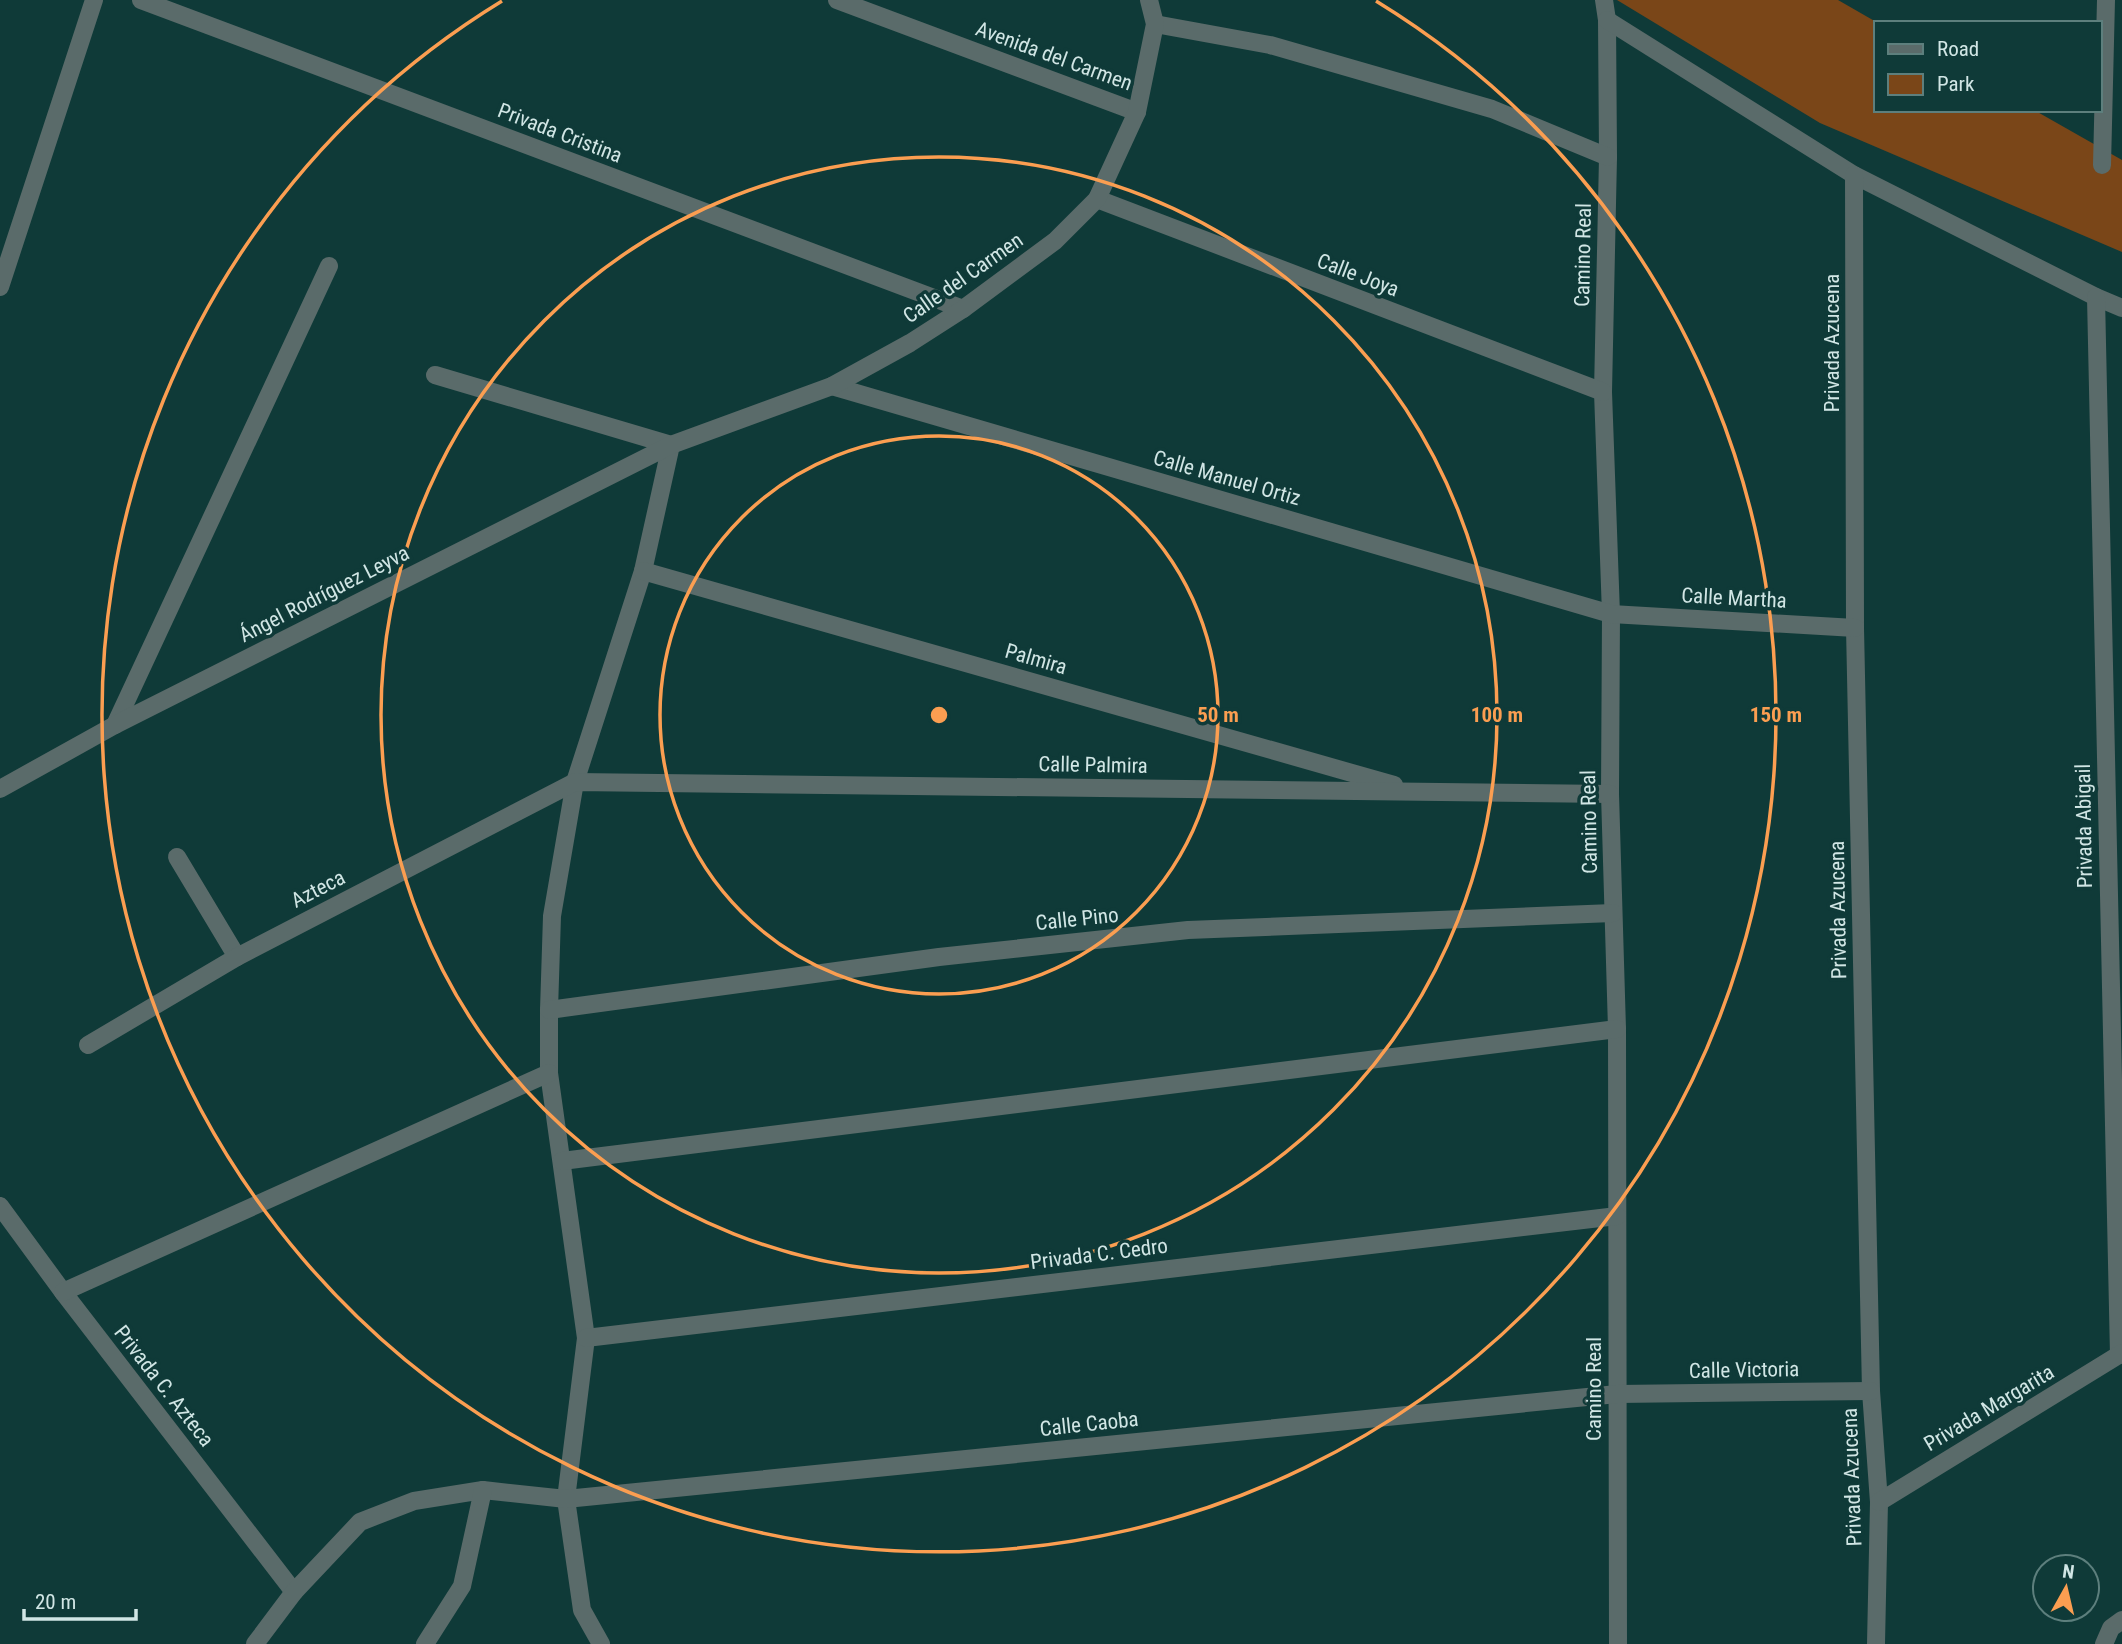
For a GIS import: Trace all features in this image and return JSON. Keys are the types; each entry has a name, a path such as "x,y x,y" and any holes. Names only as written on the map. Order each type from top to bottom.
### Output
{"street":[{"path":"0,286 94,0"},
{"name":"Privada Cristina","path":"141,0 963,309"},
{"name":"Avenida del Carmen","path":"837,0 1137,111"},
{"path":"1149,0 1155,24 1270,45 1493,109 1608,157"},
{"name":"Camino Real","path":"1604,0 1607,20 1608,157 1603,392 1611,614 1610,794 1617,1029 1618,1644"},
{"path":"2102,165 2106,0"},
{"path":"1607,20 1854,175 2122,308"},
{"name":"Calle del Carmen","path":"671,445 832,386 910,344 963,309 1055,241 1097,199 1137,111 1155,24"},
{"name":"Privada Azucena","path":"1854,175 1855,628 1871,1391 1879,1502 1876,1644"},
{"name":"Calle Joya","path":"1097,199 1603,392"},
{"path":"115,725 329,266"},
{"name":"Privada Abigail","path":"2096,297 2120,1354"},
{"path":"435,375 671,445 643,571 575,782 552,916 548,1010 549,1073 586,1338 566,1499 582,1610 601,1644"},
{"name":"Calle Manuel Ortiz","path":"832,386 1611,614"},
{"name":"Ángel Rodríguez Leyva","path":"0,789 115,725 671,445"},
{"name":"Palmira","path":"643,571 1416,792"},
{"name":"Calle Martha","path":"1611,614 1855,628"},
{"name":"Calle Palmira","path":"575,782 1610,794"},
{"name":"Azteca","path":"88,1045 237,957 575,782"},
{"path":"177,857 237,957"},
{"name":"Calle Pino","path":"548,1010 939,957 1188,930 1614,913"},
{"path":"562,1161 1617,1029"},
{"path":"63,1292 549,1073"},
{"name":"Privada C. Azteca","path":"0,1206 294,1592"},
{"name":"Privada C. Cedro","path":"586,1338 1617,1216"},
{"name":"Privada Margarita","path":"1879,1502 2120,1354"},
{"name":"Calle Victoria","path":"1617,1394 1871,1391"},
{"name":"Calle Caoba","path":"255,1644 294,1592 360,1522 414,1500 483,1490 566,1499 1617,1394"},
{"path":"425,1644 462,1586 483,1490"},
{"path":"2104,1644 2111,1628 2122,1620"}],"green space":[{"path":"1617,0 1838,0 1875,21 1874,112 2038,112 2122,160 2122,252 1820,123"}]}
